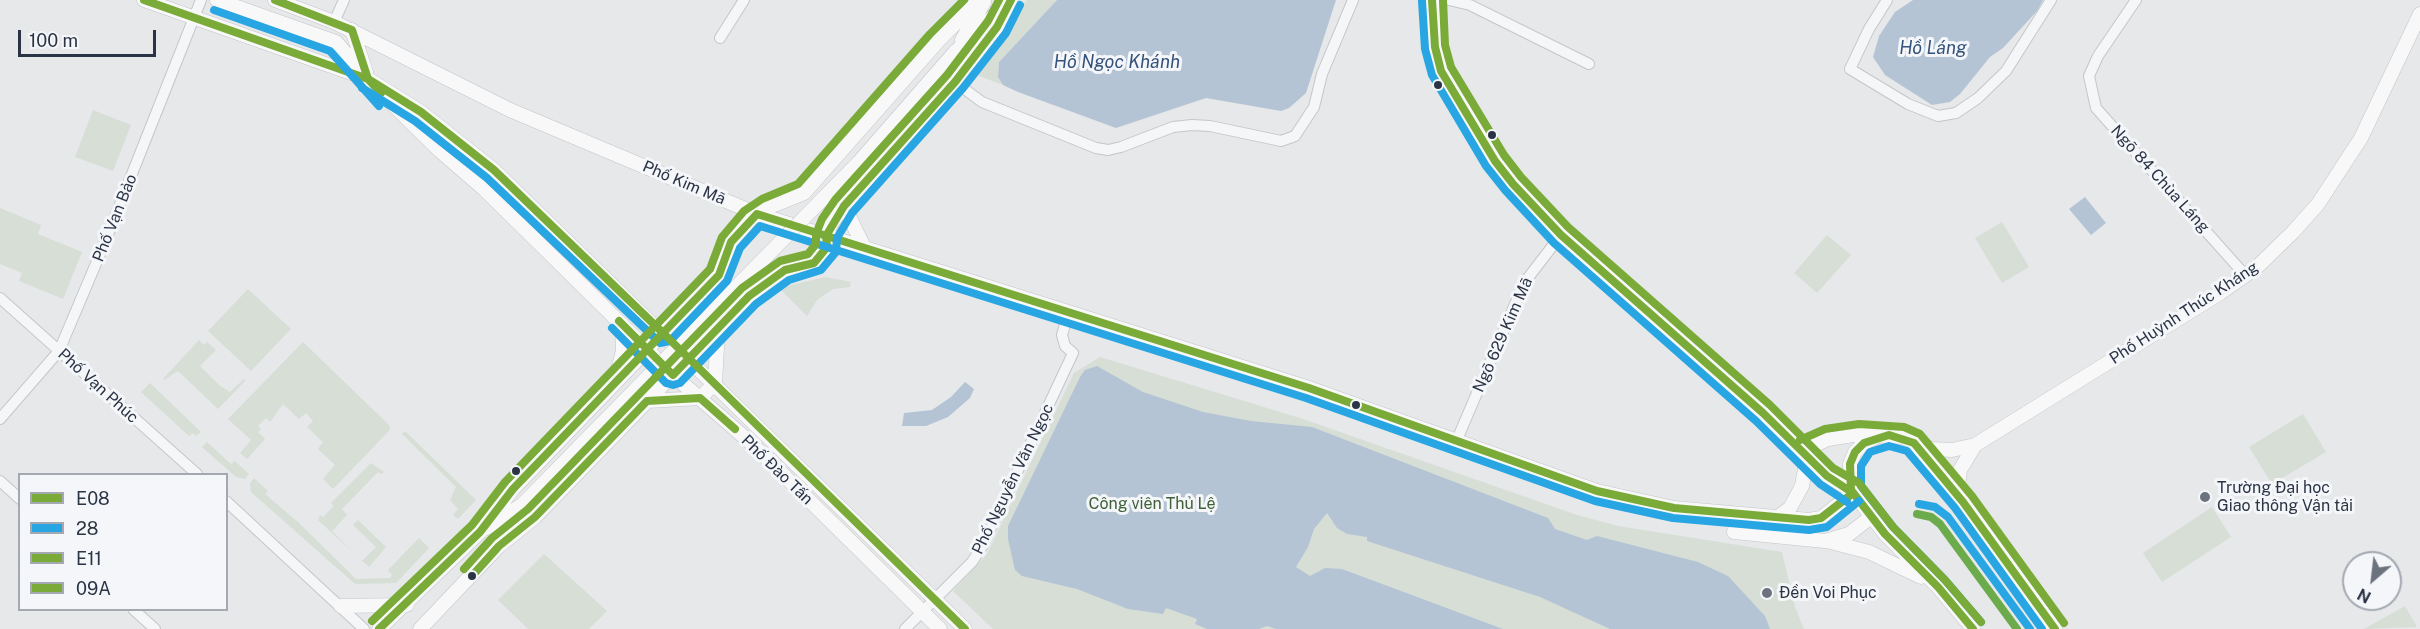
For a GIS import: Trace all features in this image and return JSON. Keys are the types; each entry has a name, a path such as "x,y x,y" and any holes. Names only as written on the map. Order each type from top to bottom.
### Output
{"main road":[{"path":"144,0 368,79"},
{"path":"217,0 336,42 368,79"},
{"name":"Phố Kim Mã","path":"275,0 352,30 510,110 757,214 1309,387 1576,484 1634,501 1674,508 1802,520 1821,518 1852,492"},
{"path":"379,629 480,532 498,505 719,275 731,242 757,214 804,193 938,41 979,0"},
{"path":"955,52 985,0"},
{"path":"480,532 522,505 859,162 955,52 1011,0"},
{"path":"420,629 499,546 535,517 749,296 785,270 814,263 827,247 826,236 844,206 955,82 997,27 1011,0"},
{"path":"1432,0 1435,47 1442,71 1495,161 1531,205 1561,235 1624,287 1804,450 1827,476 1852,492"},
{"name":"Phố Huỳnh Thúc Kháng","path":"1804,450 1844,435 1902,437 1914,443 1943,450 1975,445 2169,327 2245,275 2293,232 2330,188 2361,138 2420,14"},
{"path":"352,30 368,79"},
{"name":"Phố Đào Tấn","path":"368,79 421,112 494,170 965,629"},
{"name":"Phố Đào Tấn","path":"368,79 415,127 484,189 673,375 751,443 940,629"},
{"path":"825,171 828,188 844,194 856,192"},
{"path":"844,206 864,247"},
{"path":"719,275 738,278 746,284 749,296"},
{"path":"636,339 652,322"},
{"path":"614,382 623,351 622,324"},
{"path":"647,401 700,398 715,383 718,329"},
{"path":"598,400 617,406 623,416 624,424"},
{"path":"1876,437 1860,447 1850,464 1848,477 1852,492 1861,506 1938,587 1973,629"},
{"path":"1914,443 1957,494 2055,629"},
{"name":"Phố Huỳnh Thúc Kháng","path":"1957,494 1960,470 1975,445"},
{"path":"1767,535 1773,517 1790,508 1802,486 1805,469 1804,450"},
{"path":"499,546 522,505"},
{"path":"1825,541 1849,534 1871,517"},
{"path":"1734,532 1825,541 1886,559 1938,587"},
{"path":"864,555 878,542"},
{"path":"341,606 407,604"}],"street":[{"name":"Phố Vạn Bảo","path":"0,419 59,351 201,0"},
{"path":"334,22 344,0"},
{"path":"720,38 744,0"},
{"path":"955,82 982,102 1096,148 1108,150 1121,147 1173,127 1192,125 1210,126 1281,141 1295,136 1314,107 1322,74 1353,0"},
{"path":"1449,0 1470,5 1589,64"},
{"path":"1887,0 1869,29 1850,69 1908,104 1938,116 1956,113 1978,99 2006,71 2051,0"},
{"name":"Ngõ 84 Chùa Láng","path":"2136,0 2098,56 2089,76 2096,108 2245,275"},
{"name":"Ngõ 629 Kim Mã","path":"1456,442 1524,283 1561,235"},
{"name":"Phố Vạn Phúc","path":"0,298 196,473"},
{"name":"Phố Nguyễn Văn Ngọc","path":"905,629 972,562 983,545 1073,353 1065,346 1062,335 1069,311"},
{"path":"0,481 18,497"},
{"path":"228,503 364,629"},
{"path":"136,611 155,629"}],"green space":[{"path":"1027,0 1057,0 999,62 998,77 1003,85 979,76 979,63"},
{"path":"93,110 131,125 113,171 75,157"},
{"path":"0,208 41,225 38,234 82,252 63,299 19,281 22,273 0,264"},
{"path":"2002,222 2029,267 2002,283 1975,238"},
{"path":"1827,235 1851,255 1817,293 1794,273"},
{"path":"825,277 851,282 850,287 833,289 817,300 807,316 779,288"},
{"path":"248,289 291,329 251,371 208,331"},
{"path":"199,340 204,345 207,342 216,350 200,366 219,385 230,392 244,379 246,380 218,409 178,371 163,379"},
{"path":"303,342 390,426 389,431 333,489 323,479 335,465 318,449 323,442 307,427 313,421 306,413 299,419 283,404 270,422 266,418 258,426 261,429 258,432 265,439 247,459 240,453 251,440 228,419"},
{"name":"Công viên Thủ Lệ","path":"1100,357 1303,419 1577,515 1618,526 1782,552 1795,607 1804,629 993,629 953,591 987,554 1074,373"},
{"path":"150,383 201,432 196,436 193,433 189,436 141,392"},
{"path":"2303,414 2326,452 2272,484 2249,447"},
{"path":"405,431 476,500 458,519 453,515 458,509 450,500 456,487 402,434"},
{"path":"207,442 231,464 235,461 249,474 245,479 236,477 202,447"},
{"path":"371,463 384,472 381,474 378,472 342,509 347,515 332,531 356,555 318,520 320,515 323,517 334,506 331,503"},
{"path":"254,478 268,491 265,494 299,523 356,579 390,578 392,575 388,570 419,538 429,548 396,583 355,584 251,492 250,483"},
{"path":"2212,507 2231,537 2162,582 2143,553"},
{"path":"358,520 386,547 369,567 362,561 376,547 353,525"},
{"path":"544,554 607,611 589,629 528,629 498,600"},
{"path":"2405,606 2417,627 2364,629 2396,611 2402,611"}],"water":[{"name":"Hồ Ngọc Khánh","path":"1057,0 1336,0 1306,93 1289,108 1281,111 1206,98 1116,128 1018,92 1003,85 998,77 999,62"},
{"name":"Hồ Láng","path":"1913,0 2043,0 2037,11 2003,48 1990,57 1960,94 1950,102 1932,105 1885,75 1873,57 1879,36 1895,12"},
{"path":"2085,197 2106,223 2091,235 2069,209"},
{"name":"Công viên Thủ Lệ","path":"1097,366 1143,392 1203,412 1251,421 1312,427 1548,518 1555,529 1587,540 1597,536 1698,562 1728,576 1765,616 1770,629 1610,629 1540,597 1367,541 1367,537 1347,534 1337,528 1327,513 1314,529 1308,547 1296,567 1310,576 1325,568 1342,569 1503,629 1276,629 1267,626 1259,629 1207,629 1195,624 1197,619 1166,608 1163,614 1128,609 1077,589 1022,576 1015,570 1008,539 1008,526 1080,377 1085,370"},
{"path":"965,382 974,389 970,398 948,417 926,426 902,426 904,413 932,410 951,397"}],"transit line":[{"name":"E08","path":"144,0 368,79 421,112 494,170 663,333 719,275 731,242 757,214 1309,388 1597,491 1674,508 1809,520 1821,518 1853,493"},
{"name":"E08","path":"275,0 352,30 368,79 381,93"},
{"name":"E11","path":"372,621 472,525 505,482 710,269 722,237 744,211 762,199 798,184 930,34 964,0"},
{"name":"E11","path":"464,569 492,538 528,509 742,288 780,261 808,254 816,244 816,234 822,219 835,200 947,75 988,21 999,0"},
{"name":"E08","path":"619,321 673,375 749,296 785,270 814,263 827,247 826,236 844,206 955,82 997,27 1011,0"},
{"name":"E08","path":"1432,0 1435,47 1441,71 1495,161 1513,184 1561,235 1763,413 1827,476 1853,493"},
{"name":"E11","path":"1443,0 1445,45 1451,67 1504,155 1521,177 1568,227 1770,405 1833,468 1859,483 1893,527 1945,580 1981,622"},
{"name":"28","path":"1422,1 1425,49 1432,75 1486,166 1505,190 1554,243 1756,421 1820,484 1847,502"},
{"name":"28","path":"612,328 666,383 673,385 680,383 756,304 789,280 821,270 836,252 837,238 852,213 963,88 1006,33 1020,5"},
{"name":"28","path":"214,10 330,51 379,106"},
{"name":"28","path":"362,88 415,121 487,178 660,343 670,341 727,281 740,248 760,226 1306,398 1595,501 1673,518 1809,530 1827,527 1859,501"},
{"name":"09A","path":"379,629 480,532 513,489 663,333 965,629"},
{"name":"09A","path":"472,576 499,546 535,517 647,401 700,398 735,429"},
{"name":"E11","path":"1800,440 1825,429 1859,424 1904,427 1920,434 1972,496 2064,623"},
{"name":"E08","path":"1973,629 1938,587 1885,534 1851,490 1850,464 1855,452 1864,443 1889,435 1914,443 1963,502 2055,629"},
{"name":"28","path":"1981,622 1945,580 1893,527 1861,486 1861,466 1870,452 1889,446 1907,451 1955,508 2042,629"},
{"path":"1919,504 1935,507 1948,517 2030,629"},
{"path":"1917,514 1931,517 1940,524 2017,629"}],"place":[{"name":"Trường Đại học Giao thông Vận tải","path":"2205,497"},
{"name":"Đền Voi Phục","path":"1767,593"}]}
